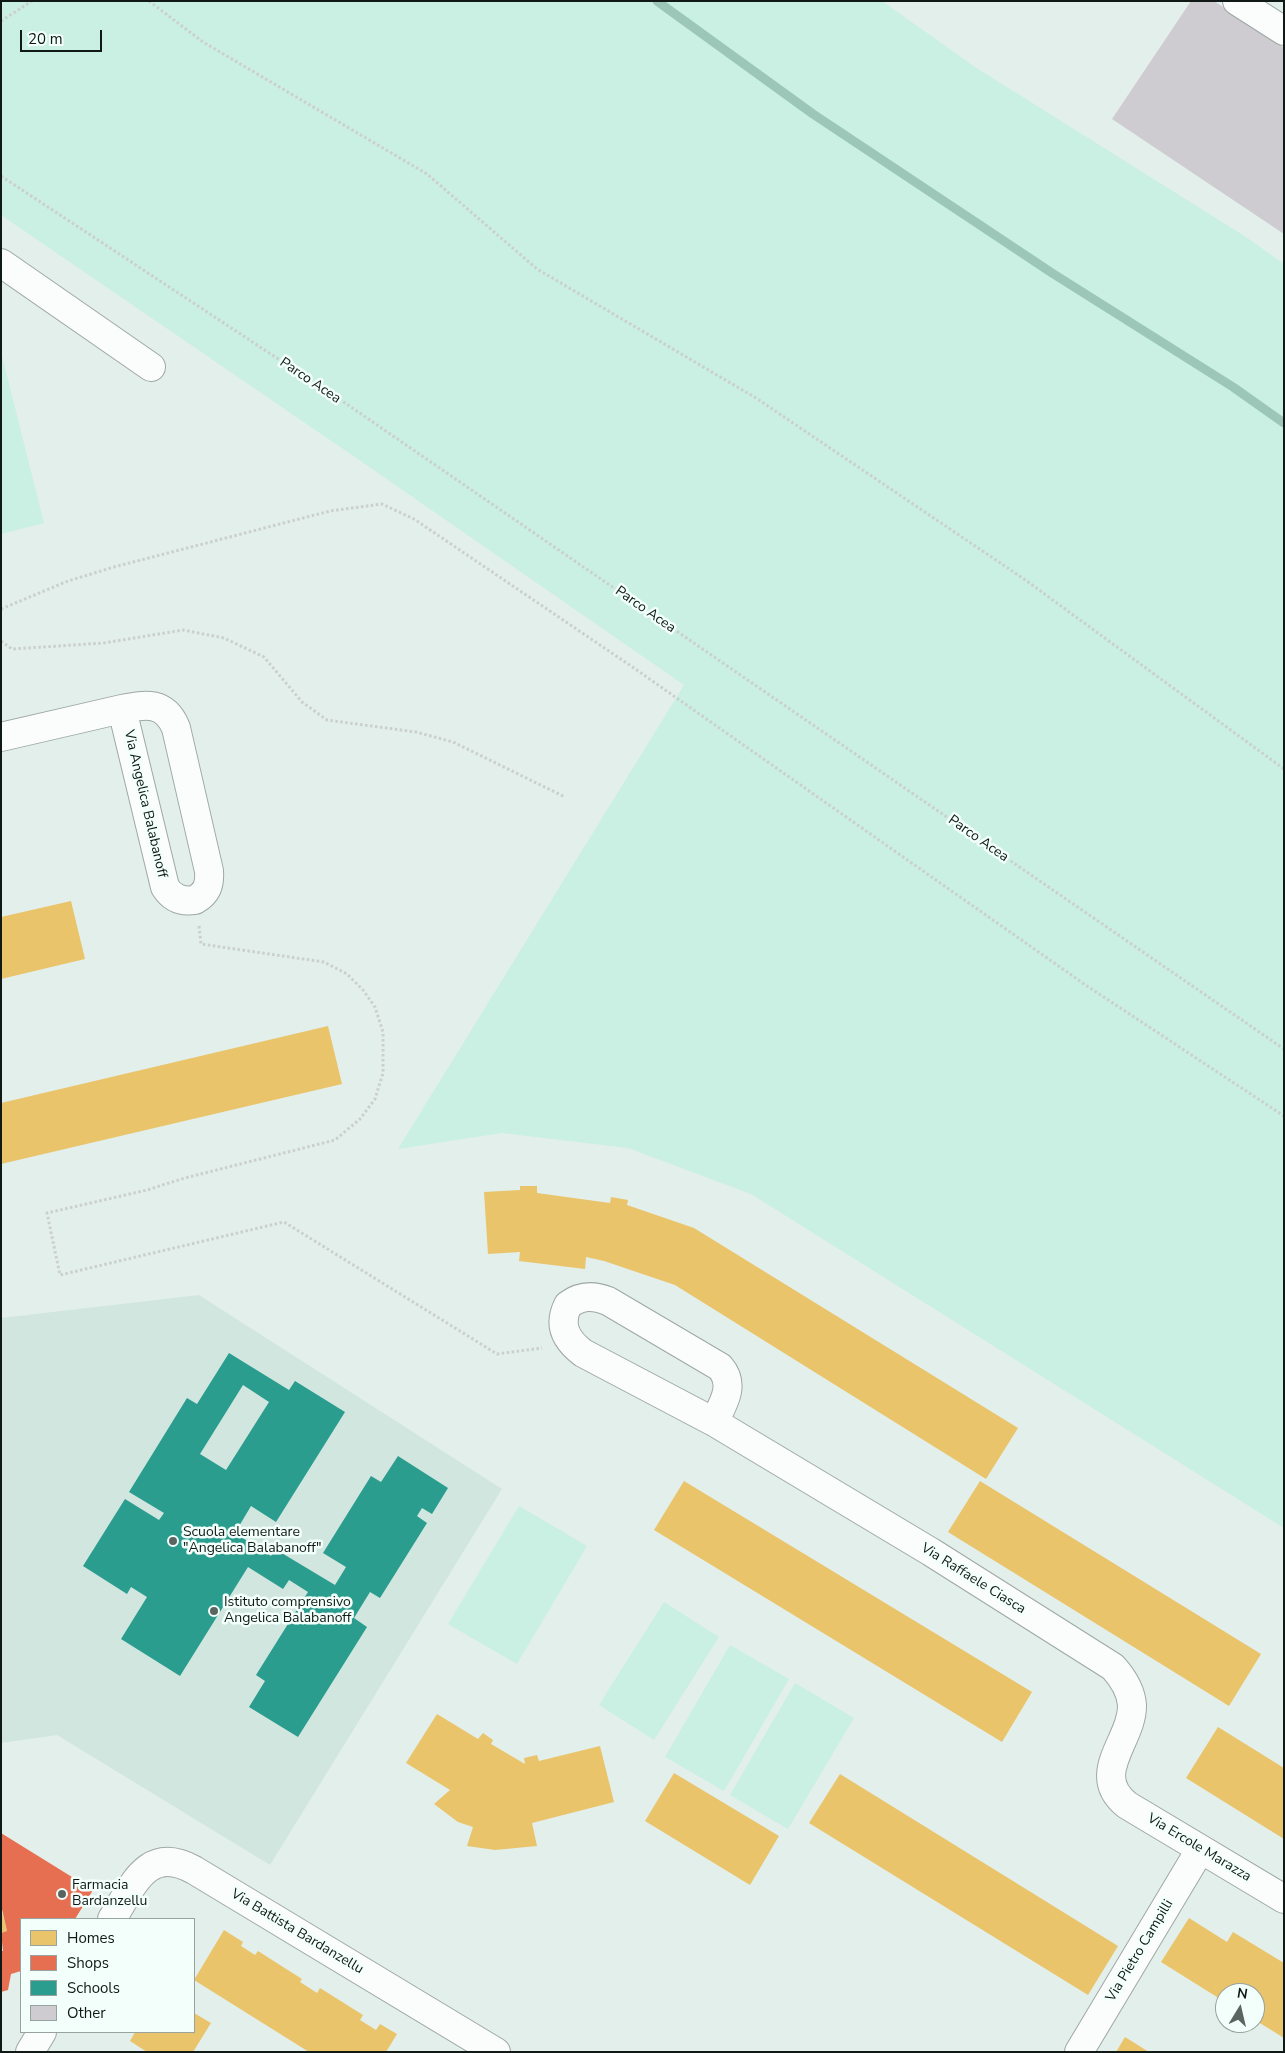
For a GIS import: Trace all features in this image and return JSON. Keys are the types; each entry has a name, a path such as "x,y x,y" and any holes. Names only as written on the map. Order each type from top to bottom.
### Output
{"street":[{"path":"1237,1 1284,31"},
{"path":"1,263 151,367"},
{"path":"1,737 146,704 164,710 176,728 209,871 210,881 207,891 195,900"},
{"name":"Via Angelica Balabanoff","path":"122,709 165,887 169,894 177,899 195,900"},
{"path":"571,1344 564,1328 564,1313 568,1304 582,1297 591,1296 608,1301 720,1367 724,1372 728,1386 724,1402 714,1422"},
{"name":"Via Raffaele Ciasca","path":"571,1344 583,1353 714,1422 931,1552 1113,1667 1122,1678 1132,1705 1113,1766 1111,1781 1116,1795"},
{"name":"Via Ercole Marazza","path":"1116,1795 1127,1805 1284,1899"},
{"name":"Via Pietro Campilli","path":"1079,2052 1200,1850"},
{"name":"Via Battista Bardanzellu","path":"113,1918 146,1868 162,1863 181,1864 194,1870 496,2052"},
{"path":"30,2052 41,2033"}],"path":[{"path":"1,21 32,1"},
{"path":"149,1 203,42 427,174 536,269 764,403 1024,579 1284,768"},
{"name":"Parco Acea","path":"1,176 348,405 1284,1049"},
{"path":"1,609 68,582 114,567 330,511 382,504 414,519 688,706 1087,986 1284,1116"},
{"path":"1,641 12,649 104,643 183,630 224,638 264,657 302,702 327,720 416,732 453,742 565,797"},
{"path":"195,900 201,944 324,962 347,974 363,990 375,1007 383,1032 383,1073 375,1099 360,1119 335,1140 185,1178 147,1190 47,1213 60,1275 284,1222 497,1354 571,1344"}],"shaded area":[{"name":"Istituto comprensivo Angelica Balabanoff","path":"199,1295 502,1489 270,1865 57,1735 1,1743 1,1318"}],"green space":[{"path":"1,1 882,1 975,67 1246,237 1284,264 1284,1528 751,1194 628,1148 502,1133 398,1149 684,685 1,215"},
{"path":"1,352 44,523 1,534"},
{"path":"519,1506 587,1546 517,1664 448,1624"},
{"path":"664,1602 719,1637 654,1740 599,1705"},
{"path":"730,1645 789,1679 724,1791 665,1757"},
{"path":"795,1683 854,1718 788,1829 730,1795"}],"building: Homes":[{"path":"71,901 85,959 1,979 1,917"},
{"path":"328,1026 342,1084 1,1164 1,1103"},
{"path":"520,1186 537,1186 537,1193 610,1203 611,1197 628,1200 627,1205 694,1228 1018,1428 986,1479 675,1285 604,1261 586,1257 585,1269 519,1261 520,1252 488,1254 484,1192 520,1190"},
{"path":"684,1481 1032,1692 1002,1742 654,1530"},
{"path":"980,1481 1261,1654 1229,1706 948,1532"},
{"path":"437,1714 478,1739 483,1733 493,1740 491,1744 525,1764 524,1758 537,1755 539,1761 600,1746 614,1802 532,1823 537,1846 495,1850 467,1846 473,1827 458,1822 434,1804 450,1790 406,1763"},
{"path":"1218,1727 1284,1768 1284,1839 1186,1778"},
{"path":"674,1773 779,1836 750,1885 645,1821"},
{"path":"840,1774 1118,1946 1088,1995 809,1823"},
{"path":"1,1908 7,1931 1,1933"},
{"path":"1189,1918 1227,1942 1233,1932 1284,1963 1284,2038 1265,2026 1265,1983 1215,1983 1215,1996 1161,1962"},
{"path":"224,1930 243,1942 241,1946 255,1955 258,1951 302,1979 300,1982 317,1993 320,1988 363,2015 360,2020 376,2030 380,2024 397,2034 386,2052 309,2052 195,1981"},
{"path":"195,2014 211,2023 193,2052 147,2052 130,2041 134,2033 195,2033"},
{"path":"1125,2037 1149,2052 1116,2052"}],"building: Shops":[{"path":"1,1833 93,1890 76,1918 20,1918 20,1971 11,1974 8,1990 1,1992 1,1951 3,1951 1,1933 7,1931 1,1905"}],"building: Schools":[{"name":"Scuola elementare \"Angelica Balabanoff\"","path":"229,1353 289,1390 295,1381 345,1412 276,1522 251,1506 235,1533 271,1556 275,1549 335,1585 346,1567 323,1553 371,1476 381,1482 398,1456 448,1488 432,1514 422,1508 417,1516 427,1523 380,1598 370,1592 354,1618 367,1627 298,1737 249,1707 265,1681 256,1675 308,1592 289,1580 283,1589 248,1567 180,1676 121,1639 147,1597 131,1587 127,1594 83,1566 125,1499 159,1520 164,1513 129,1492 187,1398 197,1404","holes":["243,1385 269,1402 226,1470 200,1454"]}],"building: Other":[{"path":"1191,1 1214,1 1284,48 1284,234 1112,119"}],"waterway":[{"path":"657,1 813,114 1052,273 1233,387 1284,423"}],"place":[{"name":"Scuola elementare \"Angelica Balabanoff\"","path":"173,1541"},
{"name":"Istituto comprensivo Angelica Balabanoff","path":"214,1611"},
{"name":"Farmacia Bardanzellu","path":"62,1894"}]}
